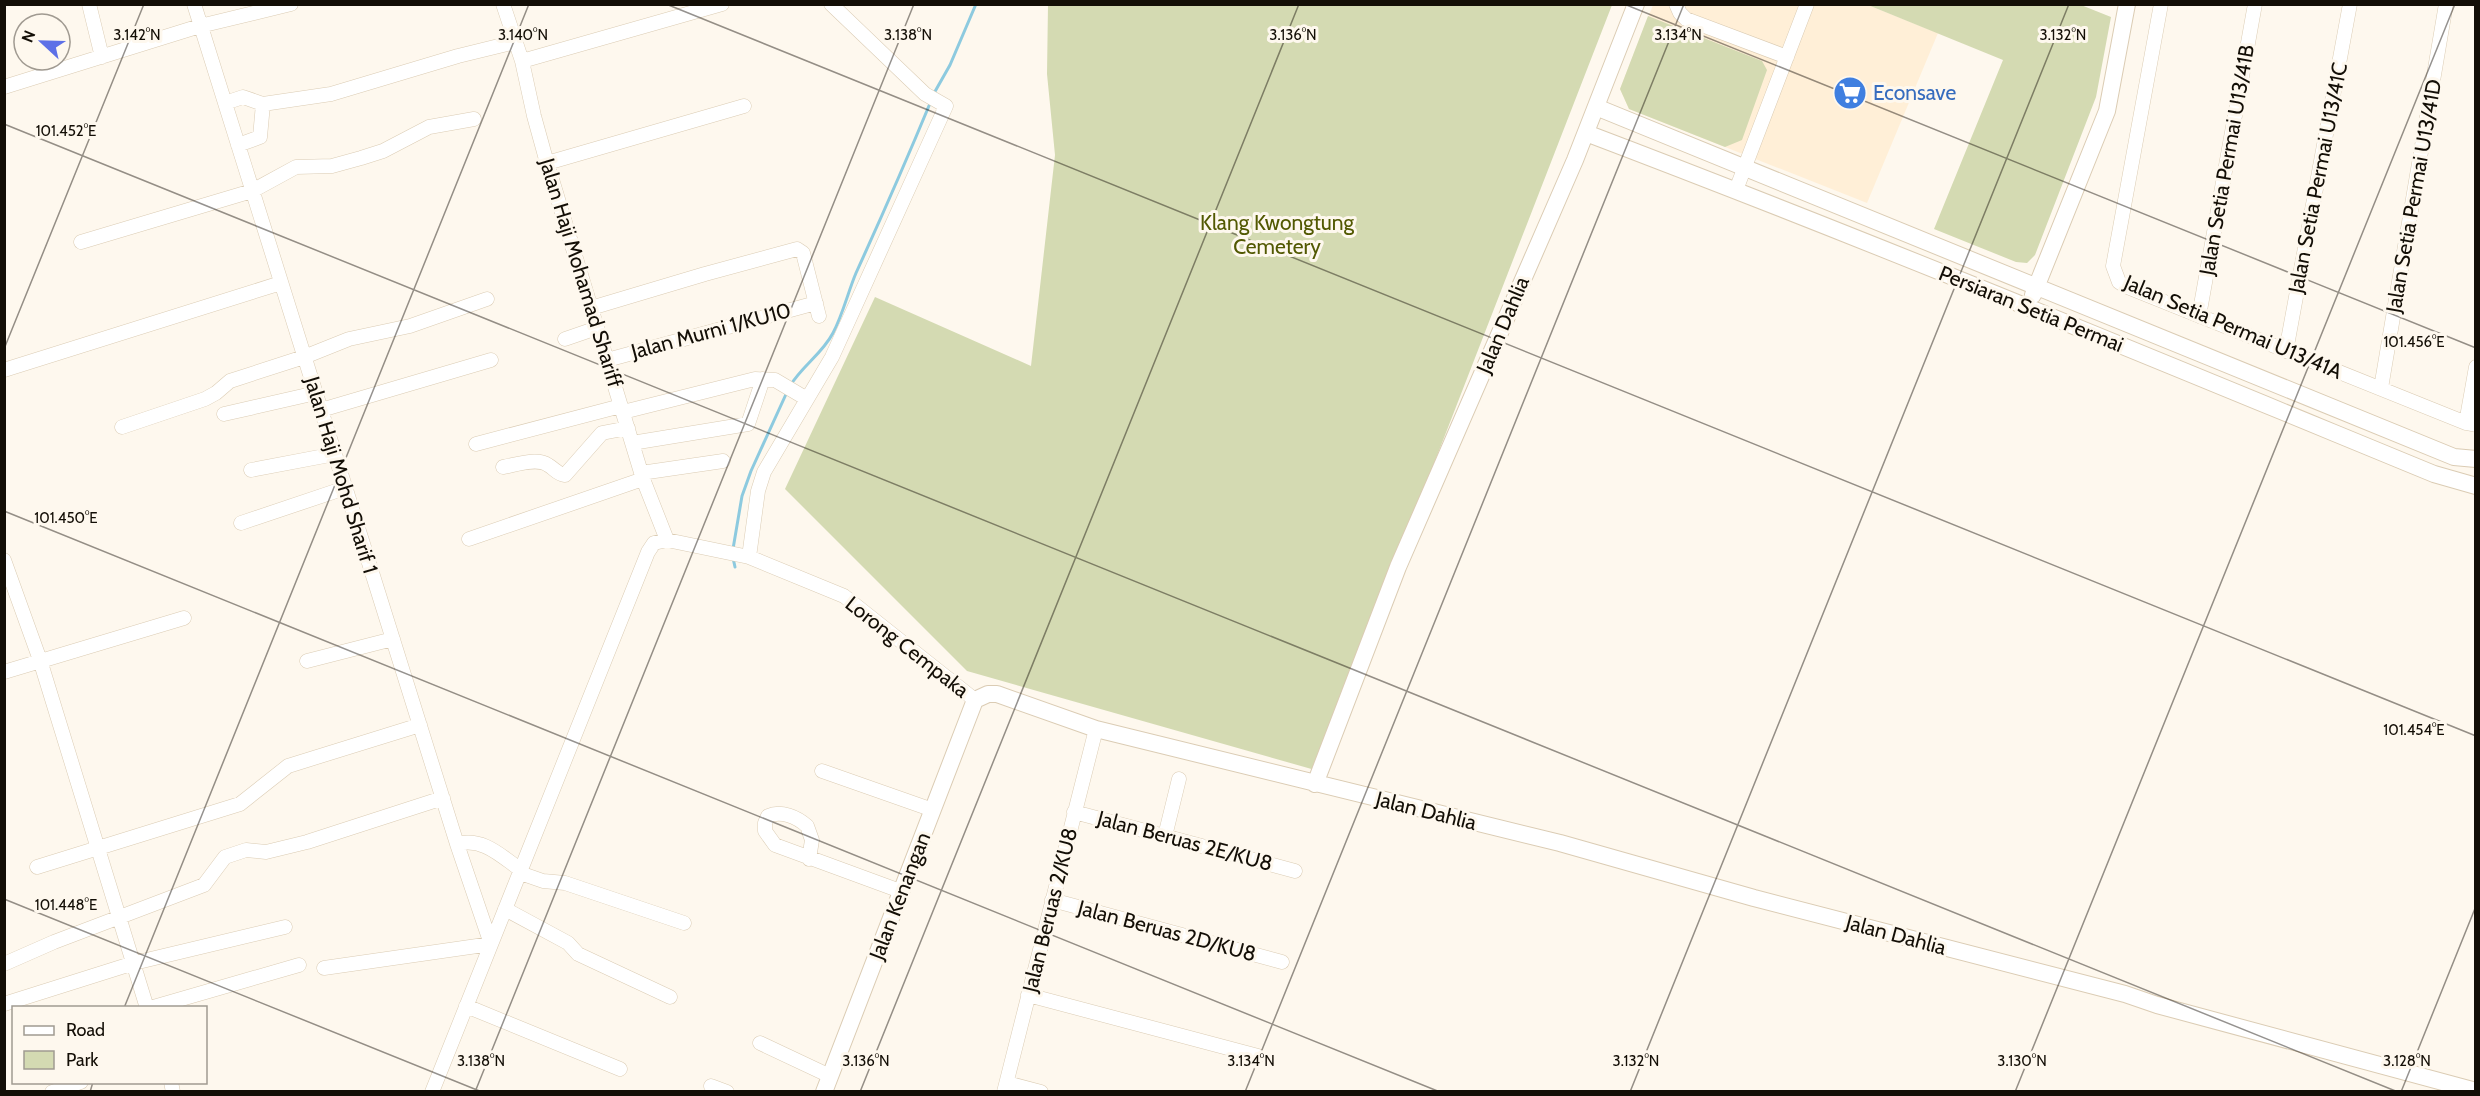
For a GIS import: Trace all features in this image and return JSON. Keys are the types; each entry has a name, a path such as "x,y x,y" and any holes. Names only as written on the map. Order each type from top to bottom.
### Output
{"street":[{"path":"88,4 102,57"},
{"name":"Jalan Haji Mohd Sharif 1","path":"194,4 457,844 491,944"},
{"path":"4,87 200,26 291,4"},
{"name":"Jalan Haji Mohamad Shariff","path":"503,4 522,61 547,163 642,476 667,540"},
{"path":"522,61 722,4"},
{"path":"739,555 764,472 797,392 832,357 946,106 930,98 831,4"},
{"name":"Jalan Dahlia","path":"1315,784 1398,567 1586,133 1636,4"},
{"path":"1736,190 1807,4"},
{"path":"2028,307 2107,111 2127,4"},
{"name":"Jalan Setia Permai U13/41A","path":"2161,4 2113,266 2119,282 2471,424"},
{"name":"Jalan Setia Permai U13/41B","path":"2199,316 2255,4"},
{"name":"Jalan Setia Permai U13/41C","path":"2286,351 2350,4"},
{"name":"Jalan Setia Permai U13/41D","path":"2381,388 2446,4"},
{"path":"1678,9 1686,20 1786,57"},
{"path":"225,103 243,97 262,104 342,92 458,56 515,42"},
{"path":"238,145 260,137 262,104"},
{"path":"547,163 744,106"},
{"name":"Persiaran Setia Permai","path":"1596,107 2454,457 2475,459"},
{"path":"81,242 252,191 296,168 332,166 383,151 429,127 474,119"},
{"name":"Persiaran Setia Permai","path":"1586,133 1736,190 2028,307 2434,474 2475,486"},
{"name":"Jalan Murni 1/KU10","path":"591,308 797,249 803,253 817,309 607,360"},
{"path":"4,370 281,283"},
{"path":"122,427 205,399 230,381 304,357 349,339 410,326 487,299"},
{"path":"565,339 597,328"},
{"path":"321,410 491,360"},
{"path":"2471,424 2475,367"},
{"path":"476,444 752,379 776,380 797,392"},
{"path":"632,443 748,424 763,379"},
{"path":"224,414 316,393"},
{"path":"503,467 542,462 558,474 565,476 602,433 628,428"},
{"path":"251,470 335,454"},
{"path":"469,539 642,476 723,461"},
{"path":"241,524 345,488"},
{"path":"432,1092 648,552 654,543 667,540"},
{"name":"Lorong Cempaka","path":"667,540 739,555 844,596 975,700"},
{"path":"4,560 9,592 40,660 118,918 148,1006"},
{"path":"4,672 184,618"},
{"path":"307,661 393,639"},
{"name":"Jalan Dahlia","path":"975,700 988,694 997,694 1096,729 1560,843 1754,898 2125,994 2157,1005 2475,1091"},
{"name":"Jalan Kenangan","path":"824,1092 903,892 975,700"},
{"path":"37,867 97,846 240,804 288,766 420,725"},
{"name":"Jalan Beruas 2/KU8","path":"1005,1087 1096,729"},
{"path":"822,771 933,810"},
{"path":"1166,836 1179,779"},
{"path":"4,964 204,885 225,857 246,850 266,852 307,842 443,798"},
{"name":"Jalan Beruas 2E/KU8","path":"1074,813 1295,871"},
{"path":"457,844 478,843 492,849 520,871 543,881 565,883 684,923"},
{"path":"809,859 903,892"},
{"name":"Jalan Beruas 2D/KU8","path":"1052,900 1282,962"},
{"path":"505,909 568,943 578,954 670,998"},
{"path":"4,1004 134,963 285,927"},
{"path":"324,968 491,944"},
{"path":"156,1006 298,965"},
{"path":"1028,995 1258,1056"},
{"path":"466,1006 620,1069"},
{"path":"760,1043 830,1076"},
{"path":"52,1092 78,1084"},
{"path":"711,1086 728,1092"},
{"path":"1005,1087 1041,1092"}],"shaded area":[{"path":"1653,5 1868,5 1938,33 1867,203 1629,109 1620,89"}],"green space":[{"name":"Klang Kwongtung Cemetery","path":"1048,5 1612,5 1315,770 967,671 785,489 875,297 1031,366 1055,155 1047,74"},
{"path":"1868,5 2081,5 2111,17 2096,97 2035,255 2027,263 2016,262 1934,229 2003,60"},
{"path":"1648,16 1762,61 1767,70 1742,140 1725,147 1629,109 1620,89"}],"waterway":[{"path":"933,95 950,65 976,4"},
{"path":"790,386 833,333 856,273 931,101"},
{"path":"733,549 742,496 787,392"},
{"path":"733,558 735,567"}],"place":[{"name":"Econsave","path":"1850,93"}]}
